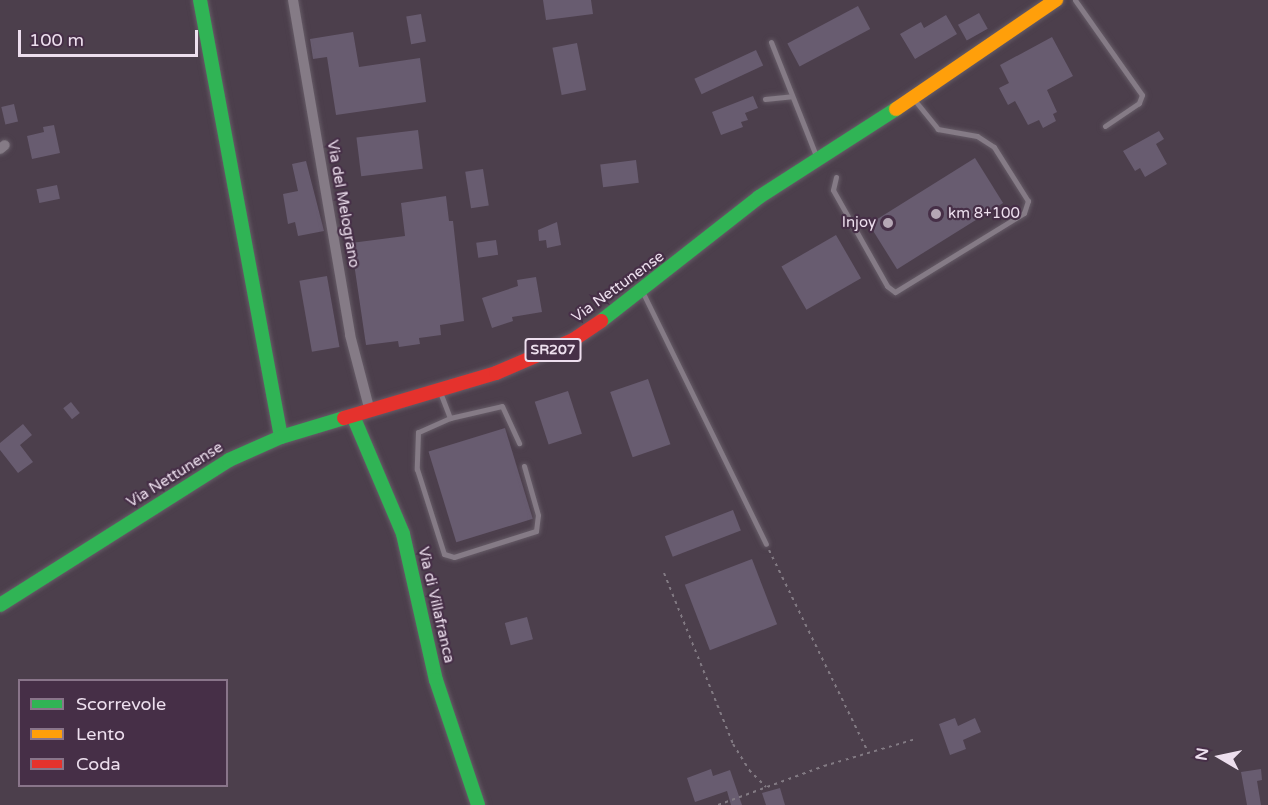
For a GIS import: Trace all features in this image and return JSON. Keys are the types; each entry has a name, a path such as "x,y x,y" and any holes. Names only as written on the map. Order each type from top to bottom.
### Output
{"main road":[{"path":"200,0 281,437"},
{"name":"Via Nettunense","path":"0,605 50,577 200,476 281,437 440,390 557,348 642,292 749,204 913,98 1056,0"},
{"name":"Via di Villafranca","path":"353,416 403,534 436,680 478,805"}],"street":[{"name":"Via del Melograno","path":"293,0 350,335 370,411"}],"lane":[{"path":"1075,0 1142,95 1139,103 1105,126"},
{"path":"771,42 818,159"},
{"path":"765,99 792,96"},
{"path":"836,177 833,190 887,286 896,292 1024,213 1028,201 994,147 977,136 938,129 913,98"},
{"path":"642,292 766,544"},
{"path":"440,390 450,418"},
{"path":"519,443 502,406 450,418 420,430 417,435 418,475 447,557 536,531 538,515 524,466"}],"path":[{"path":"766,544 868,752"},
{"path":"664,573 733,744 749,770 766,787"},
{"path":"718,805 868,752 916,739"}],"building":[{"path":"543,0 591,0 593,14 546,20"},
{"path":"858,6 870,29 800,67 787,44"},
{"path":"979,13 988,29 967,40 958,25"},
{"path":"421,14 426,42 411,44 406,17"},
{"path":"946,15 957,34 915,59 900,34 921,22 924,28"},
{"path":"353,32 359,67 420,58 426,102 336,115 327,57 313,59 310,39"},
{"path":"1052,37 1073,76 1047,90 1057,112 1053,114 1056,121 1043,128 1039,120 1028,125 1015,101 1008,105 999,88 1009,83 1000,65"},
{"path":"577,43 586,90 562,95 552,48"},
{"path":"756,50 763,65 702,94 694,79"},
{"path":"753,96 758,108 745,113 748,120 741,122 743,127 721,135 712,112"},
{"path":"14,104 18,122 5,124 1,107"},
{"path":"54,125 60,153 32,159 27,136 44,132 43,127"},
{"path":"418,130 423,169 361,176 356,138"},
{"path":"1159,131 1164,139 1156,144 1167,164 1145,177 1140,168 1135,171 1123,151"},
{"name":"km 8+100","path":"975,158 1003,203 897,269 869,224"},
{"path":"636,160 639,183 603,187 600,164"},
{"path":"306,161 324,231 298,236 295,222 288,224 283,194 298,191 292,164"},
{"path":"483,169 489,206 471,208 465,172"},
{"path":"57,185 60,199 39,203 36,189"},
{"path":"446,196 449,221 453,221 464,321 440,325 441,335 419,338 420,344 399,347 398,341 366,345 351,243 405,236 401,203"},
{"path":"557,222 561,245 547,248 546,240 539,241 538,230"},
{"path":"836,235 861,278 806,310 781,266"},
{"path":"496,240 498,255 478,258 476,243"},
{"path":"327,276 340,347 312,352 299,281"},
{"path":"536,277 542,312 512,317 513,321 492,328 482,298 518,286 517,280"},
{"path":"648,379 670,444 633,457 610,392"},
{"path":"568,391 582,434 549,445 535,402"},
{"path":"71,402 80,413 72,419 63,408"},
{"path":"23,424 32,435 20,445 33,462 18,473 0,450 0,443"},
{"path":"505,428 533,519 456,542 428,451"},
{"path":"733,510 741,531 673,557 665,536"},
{"path":"752,559 777,624 710,650 685,585"},
{"path":"527,617 533,639 511,645 505,623"},
{"path":"955,718 958,726 975,718 981,732 963,740 966,749 950,755 939,724"},
{"path":"711,769 713,776 730,770 742,805 731,805 727,791 695,802 687,778"},
{"path":"1261,769 1262,780 1257,781 1261,805 1247,805 1241,772"},
{"path":"780,788 785,805 766,805 762,793"}],"traffic: fast":[{"path":"200,0 281,437"},
{"path":"601,321 759,197 896,109"},
{"path":"353,416 403,534 436,680 478,805"},
{"path":"0,605 229,460 281,437 344,418"}],"traffic: slow":[{"path":"896,109 1056,0"}],"traffic: jam":[{"path":"344,418 496,373 573,340 601,321"}],"place":[{"name":"km 8+100","path":"936,214"},
{"name":"Injoy","path":"888,223"}]}
